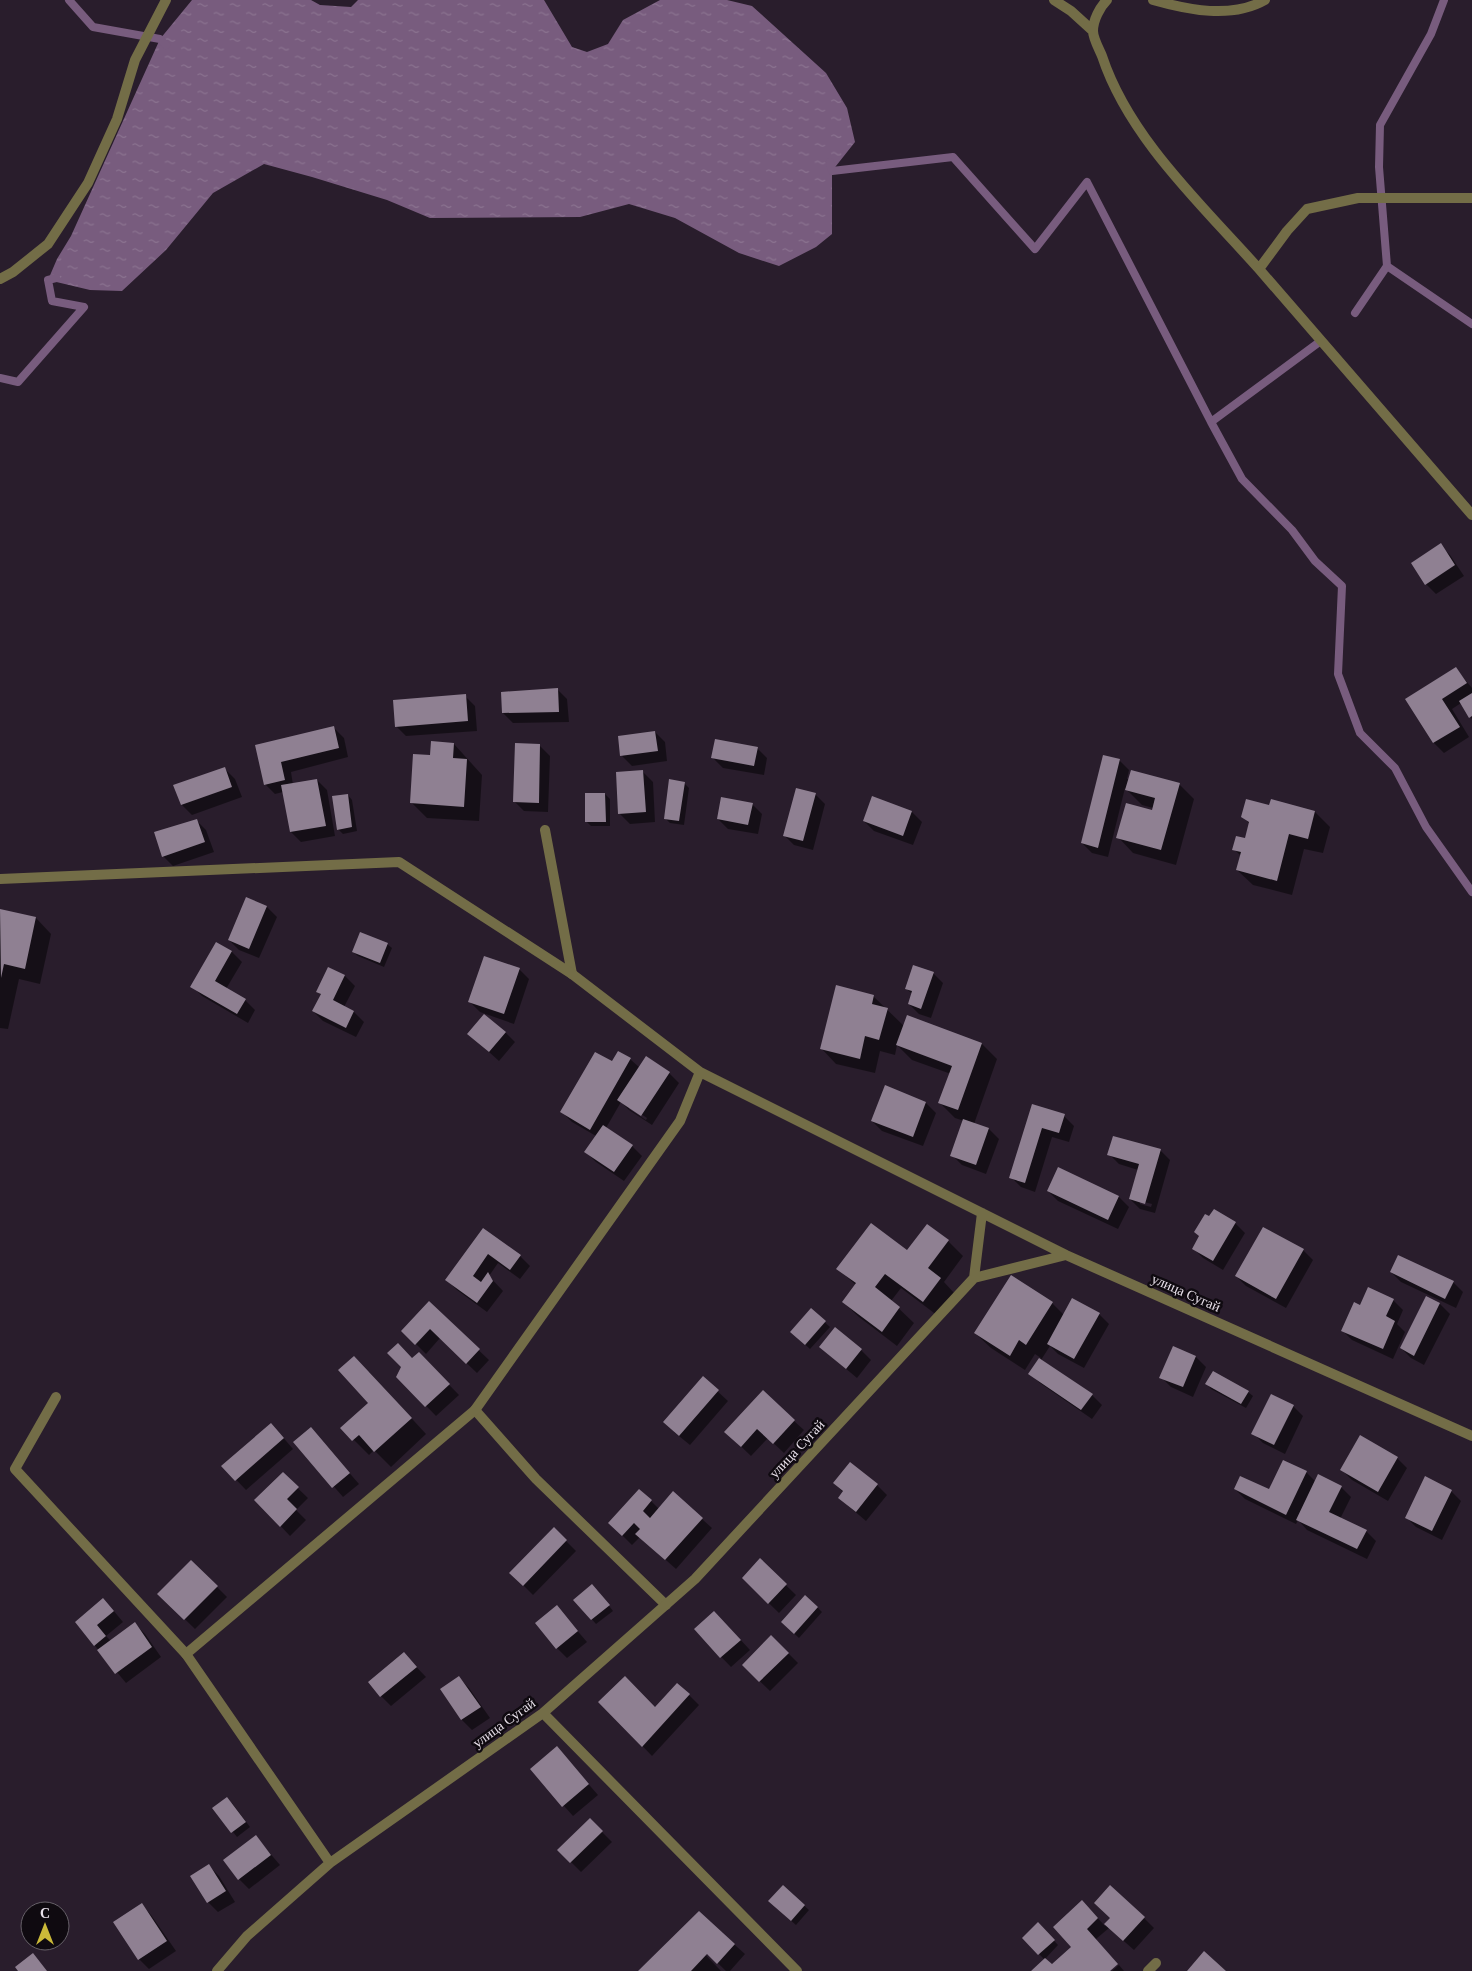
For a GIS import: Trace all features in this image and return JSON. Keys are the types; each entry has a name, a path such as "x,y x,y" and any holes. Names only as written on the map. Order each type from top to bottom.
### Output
{"street":[{"path":"0,278 13,272 48,244 88,183 117,119 135,60 166,0"},
{"path":"1054,0 1071,11 1093,31 1109,79 1130,117 1162,160 1472,515"},
{"path":"1093,31 1097,14 1107,0"},
{"path":"1153,0 1178,7 1214,10 1237,10 1255,6 1266,0"},
{"path":"1259,269 1287,231 1307,209 1358,198 1472,198"},
{"path":"545,830 572,974"},
{"name":"улица Сугай","path":"0,879 399,862 572,974 700,1072 1066,1255 1472,1436"},
{"path":"186,1654 475,1410 680,1120 700,1072"},
{"path":"982,1213 974,1278 1066,1255"},
{"name":"улица Сугай","path":"217,1971 247,1936 330,1863 543,1713 695,1579 974,1278"},
{"path":"56,1397 15,1469 186,1654 330,1863"},
{"path":"475,1410 536,1479 666,1604"},
{"path":"543,1713 798,1971"},
{"path":"1148,1971 1156,1963"}],"water":[{"path":"192,0 311,0 320,5 351,7 358,0 544,0 572,47 587,52 608,44 623,20 660,0 727,0 752,6 826,73 847,108 855,142 832,171 832,234 816,247 779,266 739,253 675,218 629,204 580,217 430,218 387,200 264,164 213,193 166,250 122,291 90,290 48,280 57,259 71,236 160,39"}],"building":[{"path":"1441,543 1455,565 1425,585 1411,563"},
{"path":"1456,667 1467,683 1442,699 1460,727 1433,743 1405,699"},
{"path":"558,688 559,712 502,713 501,692"},
{"path":"1472,693 1472,716 1469,718 1459,701"},
{"path":"466,694 468,721 395,727 393,700"},
{"path":"334,726 339,748 281,762 285,780 264,785 255,745"},
{"path":"655,731 658,751 620,756 618,736"},
{"path":"715,739 758,747 754,766 711,758"},
{"path":"431,741 454,743 453,758 467,759 464,807 410,803 413,754 430,755"},
{"path":"515,743 540,744 539,803 513,802"},
{"path":"1103,755 1120,759 1098,848 1081,843"},
{"path":"225,767 232,787 181,805 173,785"},
{"path":"643,770 646,812 618,814 616,772"},
{"path":"1131,770 1180,783 1161,850 1116,838 1126,803 1152,810 1155,798 1125,790"},
{"path":"317,779 326,826 290,832 281,785"},
{"path":"669,779 685,782 679,821 664,819"},
{"path":"796,788 816,793 803,841 783,836"},
{"path":"585,793 605,793 606,822 585,822"},
{"path":"348,794 352,827 337,830 332,796"},
{"path":"872,796 912,811 903,836 863,821"},
{"path":"721,797 753,803 748,825 717,819"},
{"path":"1246,799 1269,805 1271,799 1315,811 1308,839 1289,834 1277,881 1236,870 1241,852 1232,850 1236,836 1245,838 1249,822 1241,817"},
{"path":"197,819 205,842 162,857 154,832"},
{"path":"246,897 267,906 249,949 228,940"},
{"path":"0,909 36,917 25,969 4,964 1,978"},
{"path":"360,932 388,943 380,963 352,952"},
{"path":"216,942 232,951 215,981 246,999 237,1014 190,987"},
{"path":"484,956 520,968 504,1014 468,1002"},
{"path":"913,965 934,972 921,1009 908,1004 912,991 905,989"},
{"path":"328,967 345,975 333,1000 354,1011 346,1028 312,1011 321,994 316,992"},
{"path":"836,985 874,995 872,1004 888,1008 879,1040 865,1036 860,1059 820,1049"},
{"path":"484,1014 506,1032 489,1052 467,1034"},
{"path":"907,1015 982,1043 958,1110 938,1103 952,1066 896,1045"},
{"path":"618,1051 631,1058 590,1130 560,1112 595,1052 612,1061"},
{"path":"646,1056 670,1072 641,1116 617,1100"},
{"path":"885,1085 926,1102 913,1137 871,1121"},
{"path":"1032,1104 1065,1114 1059,1133 1042,1128 1025,1183 1009,1178"},
{"path":"963,1119 989,1128 976,1165 950,1156"},
{"path":"603,1125 633,1145 614,1172 584,1152"},
{"path":"1113,1136 1161,1149 1145,1204 1129,1199 1139,1164 1107,1155"},
{"path":"1058,1167 1119,1196 1108,1220 1047,1191"},
{"path":"1214,1209 1236,1222 1213,1261 1192,1249 1199,1236 1194,1232 1205,1214 1209,1216"},
{"path":"871,1223 907,1250 927,1224 949,1240 928,1268 941,1278 923,1302 885,1274 875,1287 900,1307 882,1332 842,1302 856,1283 836,1269"},
{"path":"1263,1227 1304,1249 1276,1299 1235,1276"},
{"path":"483,1228 521,1255 510,1270 488,1254 473,1276 481,1282 488,1272 493,1281 477,1303 445,1280"},
{"path":"1398,1255 1454,1281 1445,1299 1390,1272"},
{"path":"1011,1275 1053,1302 1026,1345 1019,1340 1010,1356 974,1333"},
{"path":"1368,1287 1394,1299 1386,1316 1395,1321 1383,1349 1341,1331 1354,1302 1360,1305"},
{"path":"1426,1296 1440,1303 1414,1356 1400,1348"},
{"path":"1072,1298 1100,1313 1074,1359 1047,1344"},
{"path":"429,1301 480,1349 466,1364 430,1329 415,1345 401,1331"},
{"path":"811,1308 826,1321 805,1345 790,1332"},
{"path":"835,1327 862,1349 846,1369 819,1347"},
{"path":"398,1343 412,1358 419,1352 450,1384 425,1407 396,1377 401,1367 387,1353"},
{"path":"1173,1346 1196,1356 1183,1387 1159,1378"},
{"path":"354,1356 412,1418 374,1452 359,1435 352,1441 340,1428 368,1403 338,1370"},
{"path":"1039,1358 1093,1394 1081,1410 1028,1374"},
{"path":"1213,1371 1249,1391 1241,1404 1205,1384"},
{"path":"703,1376 719,1390 679,1436 663,1422"},
{"path":"763,1390 795,1420 773,1444 757,1429 741,1447 724,1432"},
{"path":"1271,1394 1294,1405 1274,1445 1251,1434"},
{"path":"271,1423 284,1438 235,1481 221,1466"},
{"path":"311,1427 350,1473 332,1488 293,1442"},
{"path":"1360,1435 1398,1457 1378,1492 1340,1470"},
{"path":"1283,1460 1307,1471 1286,1515 1234,1489 1240,1476 1269,1489"},
{"path":"850,1462 878,1484 856,1512 838,1498 843,1491 833,1483"},
{"path":"283,1472 299,1487 287,1499 297,1509 280,1527 254,1500"},
{"path":"1318,1474 1342,1486 1329,1512 1367,1530 1357,1549 1296,1520"},
{"path":"1425,1476 1452,1490 1432,1531 1405,1518"},
{"path":"639,1489 652,1500 643,1511 650,1518 673,1491 703,1518 665,1560 635,1534 640,1529 634,1523 622,1536 608,1523"},
{"path":"554,1527 567,1540 523,1586 509,1573"},
{"path":"760,1558 787,1584 768,1604 742,1578"},
{"path":"191,1560 218,1586 184,1620 157,1594"},
{"path":"592,1584 610,1605 591,1620 573,1600"},
{"path":"805,1595 818,1607 794,1634 781,1622"},
{"path":"103,1598 114,1611 97,1625 106,1636 94,1646 75,1622"},
{"path":"557,1605 578,1631 556,1649 535,1623"},
{"path":"714,1611 741,1640 720,1658 694,1629"},
{"path":"135,1622 152,1647 115,1674 97,1650"},
{"path":"771,1635 789,1653 759,1682 742,1665"},
{"path":"404,1652 417,1667 380,1697 368,1682"},
{"path":"459,1676 481,1707 461,1720 440,1689"},
{"path":"625,1676 655,1707 677,1683 690,1694 642,1747 598,1702"},
{"path":"557,1746 589,1784 562,1807 530,1769"},
{"path":"227,1797 246,1822 231,1833 212,1808"},
{"path":"590,1818 603,1831 570,1863 557,1850"},
{"path":"256,1835 271,1855 238,1880 223,1860"},
{"path":"209,1864 226,1891 207,1903 190,1876"},
{"path":"783,1885 805,1905 791,1921 768,1901"},
{"path":"1110,1885 1145,1917 1123,1941 1104,1924 1110,1918 1094,1903"},
{"path":"1082,1900 1098,1918 1087,1929 1118,1964 1110,1971 1031,1971 1045,1958 1052,1964 1071,1947 1053,1927"},
{"path":"142,1903 167,1941 138,1960 113,1922"},
{"path":"699,1911 735,1944 717,1964 707,1954 691,1971 638,1971"},
{"path":"1038,1922 1055,1940 1038,1955 1022,1938"},
{"path":"1204,1951 1226,1971 1187,1971"},
{"path":"33,1953 47,1971 18,1971 15,1967"}],"waterway":[{"path":"69,0 93,27 160,39 166,45"},
{"path":"1387,266 1379,167 1380,125 1431,34 1444,0"},
{"path":"830,162 832,171 953,157 1035,249 1087,182 1211,422 1318,343"},
{"path":"1355,313 1387,266 1472,324"},
{"path":"0,378 18,382 84,307 52,301 48,280 56,278"},
{"path":"1211,422 1242,479 1292,530 1315,561 1342,586 1338,674 1360,733 1395,768 1426,827 1472,892"}]}
